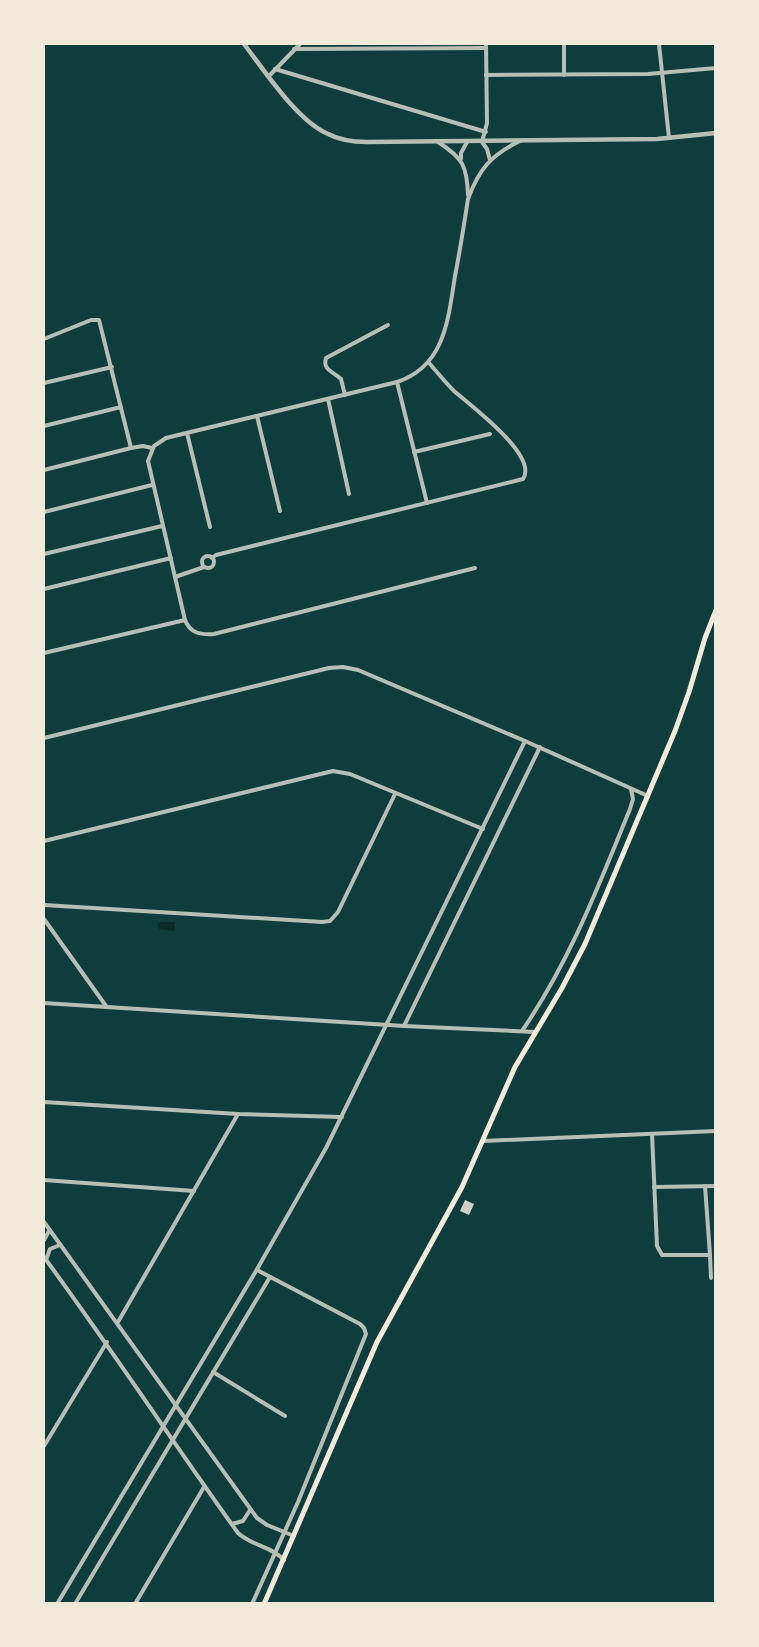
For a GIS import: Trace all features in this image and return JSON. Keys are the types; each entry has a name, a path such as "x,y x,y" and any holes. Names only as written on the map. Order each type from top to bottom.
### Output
{"main road":[{"path":"264,1604 308,1507 377,1342 455,1201 513,1070 580,954 684,708 716,610"}],"street":[{"path":"243,44 304,116 331,136 364,142 482,142 669,138 716,133"},
{"path":"269,76 300,44"},
{"path":"564,44 564,75"},
{"path":"659,44 669,138"},
{"path":"294,50 486,46 486,132 482,142"},
{"path":"486,75 662,73 716,68"},
{"path":"275,69 486,132"},
{"path":"468,199 478,176 490,161 503,150 521,141"},
{"path":"438,142 461,159"},
{"path":"467,142 461,153 461,159 467,174 468,199 446,330 429,363 416,374 397,382 164,438 152,448 148,463 185,620 195,632 211,634 475,568"},
{"path":"482,142 487,149 490,161"},
{"path":"44,339 92,320 98,320 102,325 131,448"},
{"path":"345,395 341,379 329,371 325,359 388,325"},
{"path":"204,567 202,563 208,556 212,558 216,555 524,478 527,470 508,439 452,388 429,363"},
{"path":"44,384 112,367"},
{"path":"397,382 427,503"},
{"path":"328,399 349,494"},
{"path":"44,426 121,407"},
{"path":"257,416 280,511"},
{"path":"187,433 210,527"},
{"path":"414,452 490,434"},
{"path":"44,470 131,448 143,446 152,448"},
{"path":"44,512 152,485"},
{"path":"44,554 162,526"},
{"path":"44,589 171,558"},
{"path":"175,577 204,567 208,569 213,567 212,558"},
{"path":"44,653 185,620"},
{"path":"44,738 345,667 358,670 540,747 648,796"},
{"path":"57,1604 257,1270 342,1117 525,741"},
{"path":"404,1026 540,747"},
{"path":"44,841 330,771 348,773 483,829"},
{"path":"522,1032 548,992 575,941 633,801 631,789"},
{"path":"44,905 330,921 338,912 395,794"},
{"path":"44,918 106,1006"},
{"path":"44,1003 535,1032"},
{"path":"44,1102 238,1114 342,1117"},
{"path":"118,1323 238,1114"},
{"path":"483,1141 716,1131"},
{"path":"652,1134 657,1246 660,1254 669,1256 710,1255"},
{"path":"44,1180 194,1191"},
{"path":"705,1186 711,1278"},
{"path":"654,1187 716,1186"},
{"path":"44,1222 250,1508 263,1523 294,1536"},
{"path":"44,1240 49,1230"},
{"path":"60,1245 50,1248 45,1258 107,1342 162,1428 238,1533 247,1540 276,1552 284,1560"},
{"path":"252,1604 298,1503 365,1338 362,1325 257,1270"},
{"path":"75,1604 270,1277"},
{"path":"44,1446 107,1342"},
{"path":"213,1372 285,1416"},
{"path":"135,1604 204,1487"},
{"path":"298,1503 308,1507"},
{"path":"232,1524 243,1521 250,1508"}],"water":[{"path":"160,922 175,922 175,931 159,929"}],"building":[{"path":"465,1200 474,1204 469,1215 460,1211"}]}
